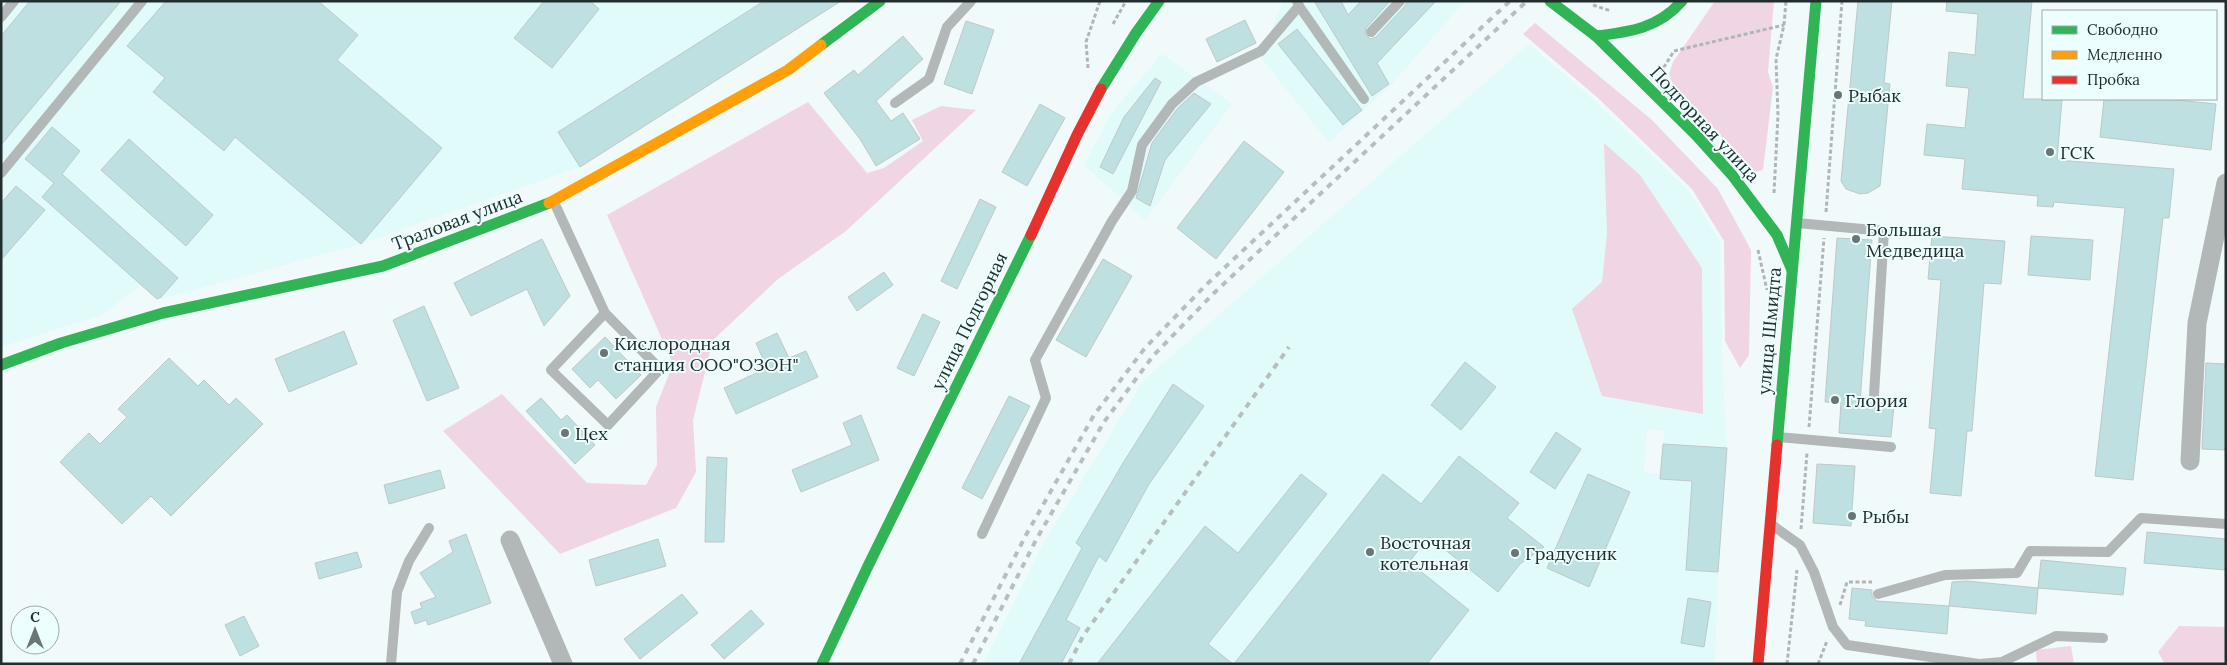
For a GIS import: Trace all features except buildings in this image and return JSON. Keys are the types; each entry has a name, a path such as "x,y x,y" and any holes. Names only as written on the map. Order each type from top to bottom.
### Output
{"main road":[{"name":"Траловая улица","path":"1,365 61,343 163,313 383,266 554,201 788,70 880,1"},
{"name":"улица Подгорная","path":"822,664 1085,120 1123,50 1159,1"},
{"name":"Подгорная улица","path":"1550,1 1596,36 1696,135 1732,175 1777,235 1792,270"},
{"path":"1596,36 1638,31 1653,26 1667,18 1682,1"},
{"name":"улица Шмидта","path":"1758,664 1816,1"}],"street":[{"path":"2190,461 2197,323 2224,211 2226,183"},
{"path":"510,540 563,664"}],"lane":[{"path":"1,17 14,1"},
{"path":"1,173 142,1"},
{"path":"895,103 929,79 947,27 971,1"},
{"path":"1371,32 1400,1"},
{"path":"982,534 1046,398 1035,360 1112,221 1132,191 1142,145 1172,104 1196,82 1261,51 1298,3 1364,99"},
{"path":"554,201 605,313 660,369 608,424 551,370 605,313"},
{"path":"1796,222 1884,231 1874,395"},
{"path":"1777,437 1891,447"},
{"path":"1878,594 1945,575 2018,573 2030,551 2108,552 2142,518 2226,524"},
{"path":"1770,523 1800,545 1814,572 1833,626 1847,645 1979,664 2002,662 2056,636 2103,638"},
{"path":"391,664 397,592 409,561 429,528"}],"path":[{"path":"1088,74 1086,42 1100,1"},
{"path":"1774,193 1778,115 1776,59 1784,25 1786,1"},
{"path":"1787,664 1800,545 1842,1"},
{"path":"1667,80 1664,67 1674,51 1784,25"},
{"path":"1756,243 1769,297"},
{"path":"1818,664 1847,582 1875,582 1897,589"}],"shaded area":[{"path":"1,1 764,1 558,132 580,167 361,244 158,300 141,285 102,315 1,347"},
{"path":"1283,1 1465,1 1392,84 1329,143 1261,58"},
{"path":"1715,1 1774,1 1768,72 1773,87 1763,170 1755,172 1673,85 1669,74 1673,62"},
{"path":"1535,23 1652,120 1718,189 1751,250 1749,355 1740,368 1725,341 1724,241 1692,189 1598,98 1523,34"},
{"path":"1529,44 1596,102 1688,190 1720,241 1722,360 1727,448 1663,444 1664,431 1647,429 1644,472 1660,474 1660,479 1692,481 1686,570 1718,572 1715,664 983,664 1043,544 1143,381"},
{"path":"1162,54 1232,104 1145,220 1084,165 1111,114"},
{"path":"808,102 867,173 884,168 923,141 912,120 941,106 976,110 846,231 778,279 713,340 693,420 696,472 676,508 560,554 443,431 502,394 587,483 646,485 657,465 656,407 673,364 607,215"},
{"path":"1604,143 1640,175 1702,268 1703,414 1602,396 1572,309 1602,282 1607,234"},
{"path":"2179,626 2226,627 2226,664 2165,664 2158,652"},
{"path":"2071,646 2074,664 2037,664 2036,650"}],"railway":[{"path":"960,664 1026,535 1094,415 1145,348 1206,285 1510,1"},
{"path":"973,664 1036,540 1104,422 1153,356 1214,293 1527,1"},
{"path":"1069,664 1083,636 1289,347"}],"traffic: fast":[{"path":"821,45 880,1"},
{"path":"1101,89 1136,33 1159,1"},
{"path":"1550,1 1596,36 1696,135 1732,175 1777,235 1792,270"},
{"path":"1596,36 1621,33 1654,23 1673,10 1682,1"},
{"path":"1777,445 1816,1"},
{"path":"1,365 61,343 163,313 383,266 549,203"},
{"path":"822,664 868,566 1031,235"}],"traffic: slow":[{"path":"549,203 788,70 821,45"}],"traffic: jam":[{"path":"1031,235 1077,135 1101,89"},
{"path":"1758,664 1777,445"}],"place":[{"name":"Рыбак","path":"1838,95"},
{"name":"ГСК","path":"2050,152"},
{"name":"Большая Медведица","path":"1856,239"},
{"name":"Кислородная станция ООО\"ОЗОН\"","path":"604,353"},
{"name":"Глория","path":"1835,400"},
{"name":"Цех","path":"565,433"},
{"name":"Рыбы","path":"1852,516"},
{"name":"Восточная котельная","path":"1370,552"},
{"name":"Градусник","path":"1515,553"}]}
